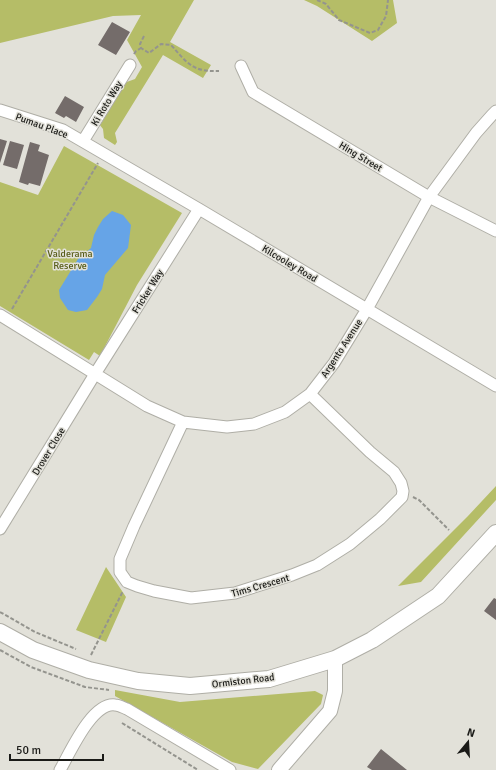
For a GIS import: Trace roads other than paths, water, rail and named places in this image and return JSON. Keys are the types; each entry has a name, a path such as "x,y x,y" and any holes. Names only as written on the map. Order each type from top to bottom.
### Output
{"main road":[{"name":"Ormiston Road","path":"0,632 33,650 89,670 155,684 190,686 269,679 335,659 372,640 438,596 496,533"}],"street":[{"name":"Ki Roto Way","path":"83,142 132,60"},
{"name":"Hing Street","path":"241,66 253,92 429,197 496,231"},
{"name":"Pumau Place","path":"0,110 63,130 83,142"},
{"name":"Argento Avenue","path":"5,314 95,374 147,406 183,422 227,427 254,424 286,412 310,394 334,363 429,197 476,133 496,111"},
{"name":"Kilcooley Road","path":"83,142 199,209 496,386"},
{"name":"Fricker Way","path":"95,374 199,209"},
{"name":"Drover Close","path":"0,529 95,374"},
{"name":"Tims Crescent","path":"183,422 120,559 120,572 127,582 154,591 191,598 235,593 292,575 317,565 350,544 380,519 402,497 402,483 394,472 370,452 310,394"},
{"path":"279,770 330,711 335,691 335,659"},
{"path":"60,770 89,720 107,706 115,705 127,709 230,770"}],"water":[{"path":"112,211 123,215 131,225 128,248 105,275 102,289 87,310 76,312 68,310 60,298 59,290 78,259 91,248 94,235 98,227 103,219"}],"park label":[{"name":"Valderama Reserve","path":"70,258"}]}
